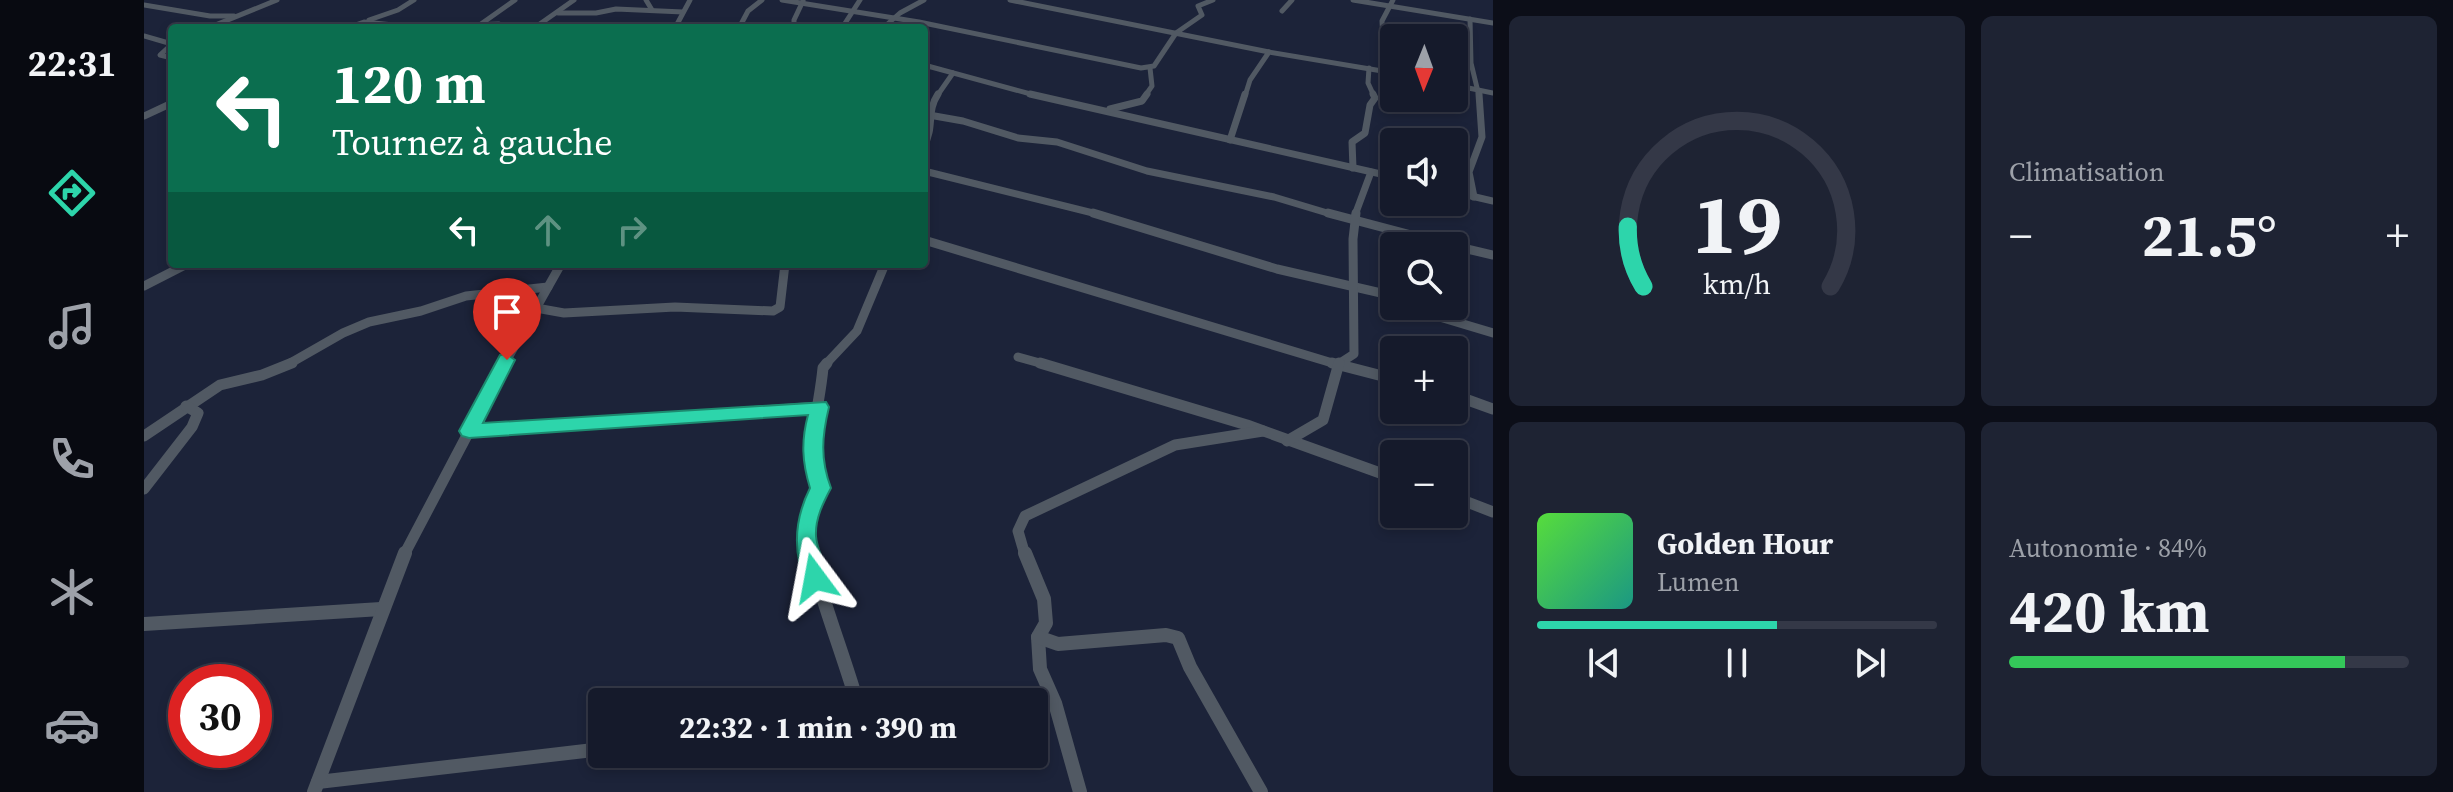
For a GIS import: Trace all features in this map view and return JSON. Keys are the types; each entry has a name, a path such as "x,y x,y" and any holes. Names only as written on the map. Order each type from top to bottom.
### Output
{"street":[{"path":"217,24 277,0"},
{"path":"358,24 398,10 414,0"},
{"path":"482,24 515,0"},
{"path":"537,24 574,0"},
{"path":"646,0 652,10"},
{"path":"677,24 690,0"},
{"path":"741,24 748,11 762,0"},
{"path":"782,0 926,24"},
{"path":"844,24 860,0"},
{"path":"888,24 924,0"},
{"path":"1012,0 1269,52 1380,70"},
{"path":"1099,109 1142,101 1152,86 1150,68 1176,33 1199,19 1202,15 1198,6 1213,0"},
{"path":"1282,11 1292,0"},
{"path":"1353,0 1493,21"},
{"path":"795,24 801,1"},
{"path":"1382,24 1392,4"},
{"path":"146,7 234,16"},
{"path":"558,13 596,13 616,9 683,12"},
{"path":"1470,19 1471,63 1479,90 1482,137 1469,172 1474,197"},
{"path":"364,22 386,24"},
{"path":"928,24 1150,68"},
{"path":"144,36 168,43"},
{"path":"1230,140 1250,80 1269,52"},
{"path":"928,66 1380,174"},
{"path":"1353,168 1352,142 1365,133 1370,105 1375,98 1368,83 1369,68"},
{"path":"928,139 931,133 930,106 953,73"},
{"path":"1468,88 1493,93"},
{"path":"144,116 168,105"},
{"path":"929,115 963,121 1018,138 1057,142 1147,171 1274,197 1393,232"},
{"path":"928,172 1108,217 1277,269 1380,292"},
{"path":"1362,371 1354,354 1355,285 1351,245 1353,219 1371,172"},
{"path":"1468,196 1493,201"},
{"path":"928,241 1380,376"},
{"path":"1468,249 1493,255"},
{"path":"144,286 179,268"},
{"path":"559,268 397,569 316,787 588,751"},
{"path":"536,308 564,313 675,307 773,311 780,307 783,299 785,268"},
{"path":"853,688 834,624 825,611 806,536 810,510 821,488 815,472 811,439 819,407 823,368 857,331 883,268"},
{"path":"144,436 220,385 291,364 343,333 369,322 412,314 466,296 548,287"},
{"path":"1450,320 1493,333"},
{"path":"1287,441 1323,420 1337,365 1354,354"},
{"path":"1018,357 1263,431 1380,473"},
{"path":"1468,400 1493,409"},
{"path":"144,489 192,427 198,413 186,406"},
{"path":"469,431 819,407"},
{"path":"1080,792 1055,703 1040,669 1038,637 1046,623 1044,599 1029,567 1018,531 1025,516 1175,445 1263,431"},
{"path":"1468,502 1493,512"},
{"path":"144,624 381,609"},
{"path":"1038,637 1058,644 1166,635 1178,638 1190,667 1261,792"}],"route":[{"path":"507,360 469,431 819,407 811,439 815,472 821,488 810,510 806,536 815,578"}]}
